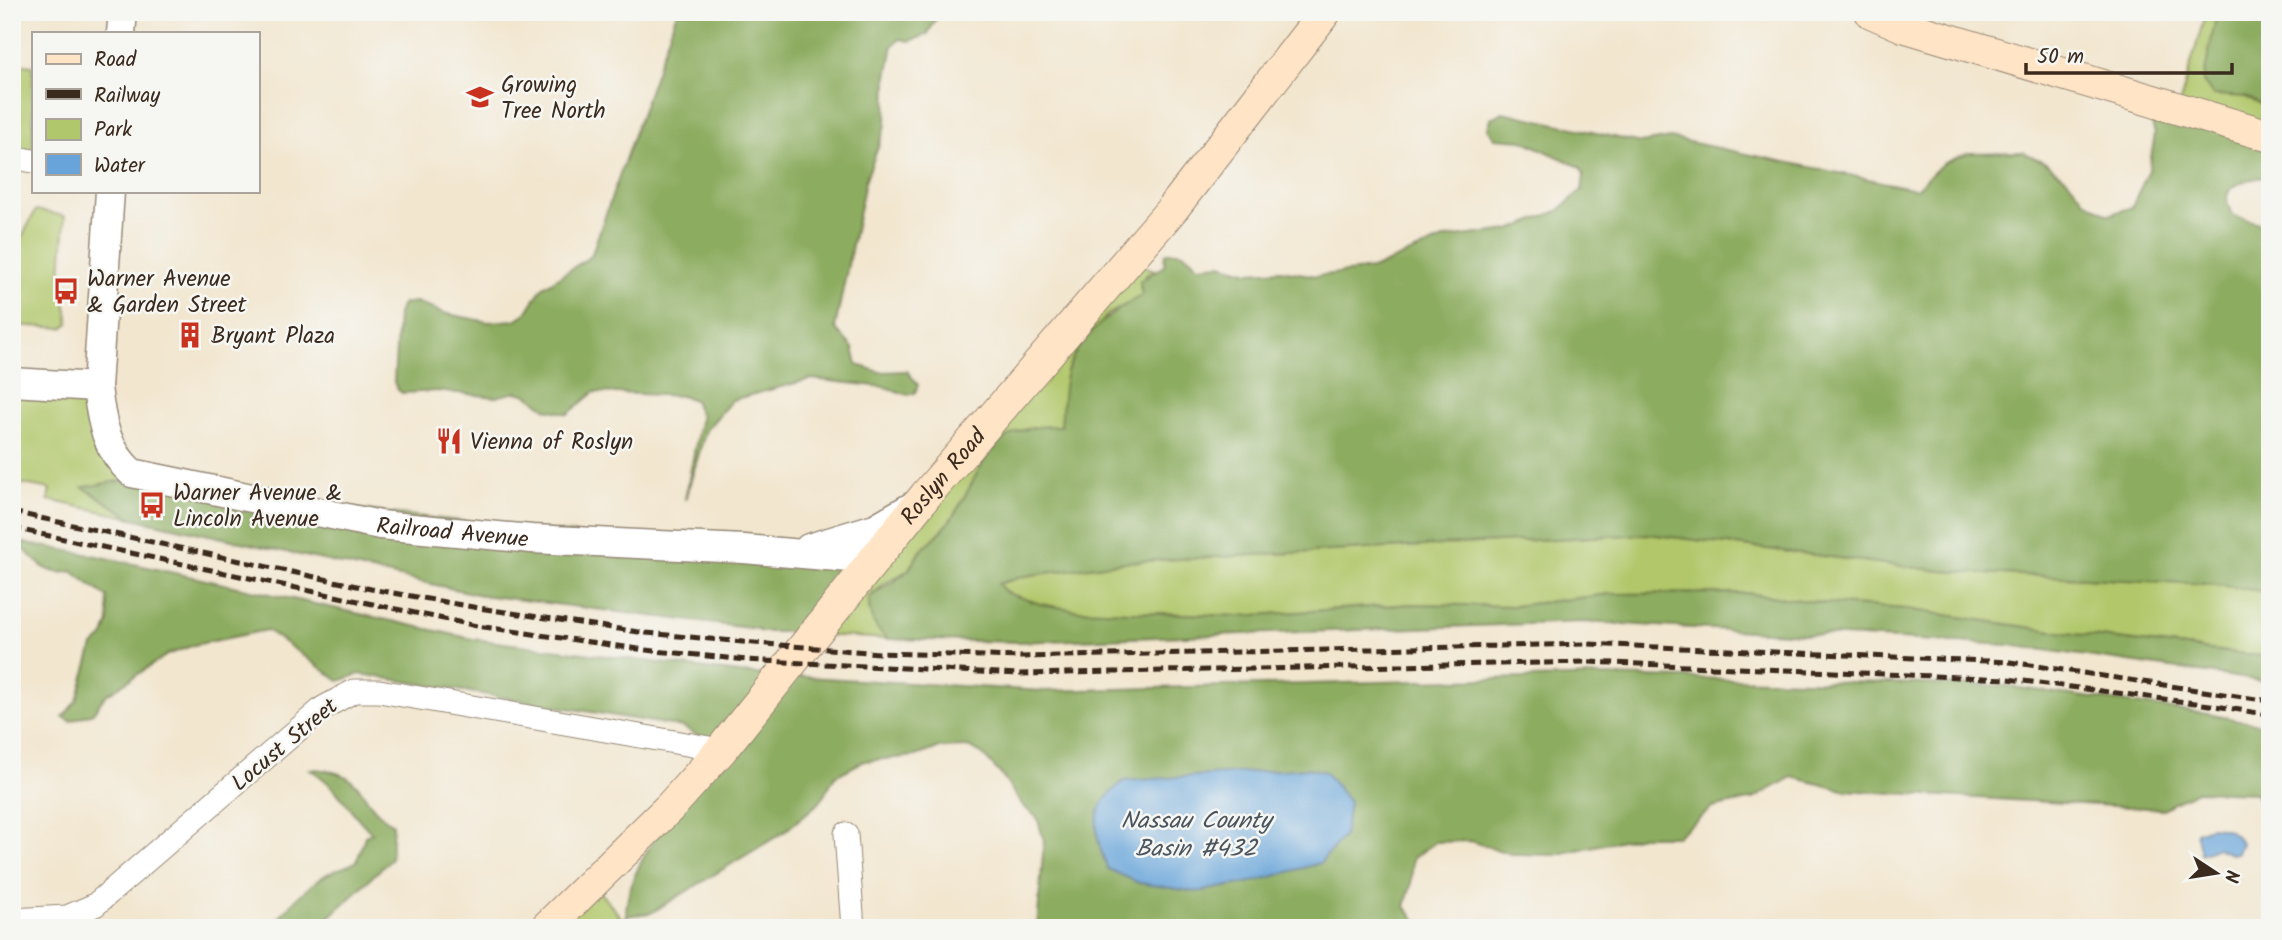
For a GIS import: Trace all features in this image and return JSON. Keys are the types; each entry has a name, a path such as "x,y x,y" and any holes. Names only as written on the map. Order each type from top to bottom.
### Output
{"main road":[{"name":"Roslyn Road","path":"546,928 670,807 721,750 926,495 1174,207 1325,12"},
{"path":"1871,12 1914,29 2270,136"}],"street":[{"path":"121,32 122,12"},
{"path":"12,157 32,162"},
{"name":"Railroad Avenue","path":"110,192 97,387 100,412 113,452 132,473 380,525 532,539 792,552 874,559"},
{"path":"12,382 97,387"},
{"path":"792,552 875,528 903,514 926,495"},
{"name":"Locust Street","path":"12,920 66,917 96,905 323,708 354,691 379,691 721,750"},
{"path":"846,834 853,928"}],"green space":[{"path":"677,12 940,12 927,35 910,41 900,39 893,45 887,76 886,125 865,182 835,328 853,348 857,365 880,372 907,371 918,385 915,393 908,395 885,387 811,379 732,400 706,430 685,500 701,417 694,400 683,396 594,392 568,414 547,409 527,395 517,392 495,397 439,391 402,393 394,382 398,314 402,304 416,302 443,313 488,322 515,320 526,313 542,288 591,256"},
{"path":"2206,12 2270,12 2270,136 2178,109"},
{"path":"2217,12 2270,12 2270,107 2245,97 2213,95 2203,82"},
{"path":"14,64 32,66 32,161 12,156"},
{"path":"2147,109 2270,137 2270,175 2235,186 2227,197 2234,216 2270,226 2270,592 2208,584 1941,571 1648,534 1125,562 1025,576 998,584 1007,593 1040,604 1075,610 1240,616 1412,604 1514,606 1610,594 1745,593 1824,603 1906,609 2066,633 2270,657 2270,682 2009,645 1584,622 1018,642 889,639 873,622 869,598 904,574 920,552 946,526 987,456 999,443 1014,433 1034,427 1061,426 1065,378 1079,347 1097,326 1142,295 1140,281 1164,266 1165,254 1183,253 1198,266 1221,264 1249,272 1281,270 1316,276 1372,269 1446,238 1510,230 1558,211 1582,190 1584,175 1580,167 1522,140 1495,138 1488,128 1491,118 1503,112 1641,143 1670,138 1916,189 1942,164 1968,153 2023,152 2048,164 2068,180 2084,200 2109,215 2132,207 2149,170 2155,134"},
{"path":"36,210 65,216 61,275 69,323 63,328 14,325 12,256"},
{"path":"1128,261 1155,270 1146,275 1140,287 1143,295 1107,315 1067,371 1061,427 960,505 946,526 918,554 908,570 884,584 869,598 873,622 889,639 789,633 804,632 874,559"},
{"path":"12,382 97,387 100,412 143,477 84,488 132,518 48,500 50,489 12,482"},
{"path":"143,477 256,498 852,565 804,632 761,632 757,629 481,595 132,518 83,487"},
{"path":"1648,534 1941,571 2208,584 2270,592 2270,657 2066,633 1906,609 1824,603 1745,593 1610,594 1514,606 1412,604 1240,616 1075,610 1040,604 1007,593 998,584 1025,576 1125,562"},
{"path":"19,542 102,557 473,639 739,673 1044,691 1603,676 2006,686 2208,714 2270,726 2270,834 2256,793 2196,791 2163,809 1843,790 1792,777 1753,799 1712,808 1677,836 1641,836 1554,855 1511,854 1470,841 1436,842 1413,858 1411,884 1405,907 1418,922 1418,928 1037,928 1044,841 1037,817 1024,807 999,772 982,754 968,747 938,748 916,756 864,761 835,776 820,802 784,832 651,913 626,916 628,895 647,851 721,750 683,727 360,674 339,681 267,630 194,645 167,655 105,696 93,713 71,721 63,717 77,700 93,646 104,636 109,621 107,597 72,571 56,572 42,566"},
{"path":"309,769 343,775 359,788 380,815 393,824 391,859 318,928 271,928 312,885 327,874 357,861 365,836 372,833 336,791"},
{"path":"592,883 630,928 546,928"}],"water":[{"name":"Nassau County Basin #432","path":"1307,768 1325,772 1349,802 1344,836 1320,863 1257,881 1197,892 1139,883 1108,869 1099,843 1097,821 1104,801 1124,781"},
{"path":"2210,827 2224,829 2236,835 2241,843 2237,853 2231,854 2216,848 2201,854 2196,832"}],"railway":[{"path":"12,512 371,589 646,633 754,643 879,653 1021,657 1587,644 2010,662 2270,701"},
{"path":"12,528 477,626 646,650 747,660 1020,674 1588,662 2008,679 2270,715"}],"place":[{"name":"Growing Tree North","path":"480,97"},
{"name":"Warner Avenue & Garden Street","path":"66,291"},
{"name":"Bryant Plaza","path":"190,335"},
{"name":"Vienna of Roslyn","path":"449,441"},
{"name":"Warner Avenue & Lincoln Avenue","path":"152,505"}]}
